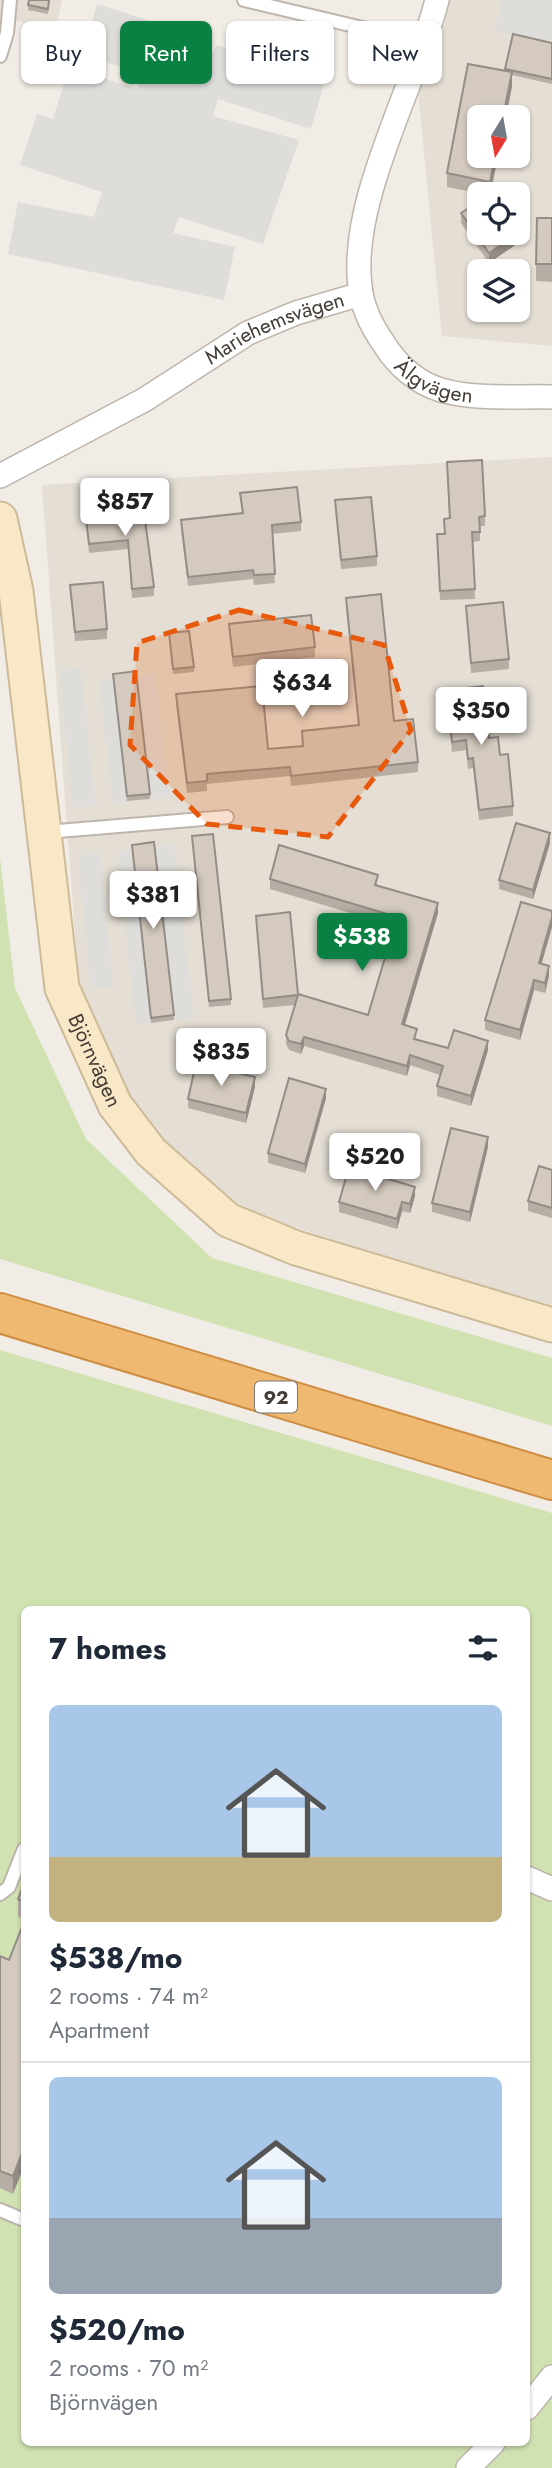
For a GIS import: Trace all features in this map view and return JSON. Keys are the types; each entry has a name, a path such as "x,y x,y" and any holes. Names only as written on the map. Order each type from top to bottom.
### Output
{"highway":[{"name":"92","path":"0,1290 552,1456"},
{"name":"92","path":"0,1313 552,1480"}],"street":[{"name":"Mariehemsvägen","path":"432,21 437,0"},
{"name":"Mariehemsvägen","path":"0,476 144,400 248,333 296,313 361,295 361,248 376,177 392,126 409,84"},
{"name":"Älgvägen","path":"361,295 370,320 386,348 422,382 461,394 552,397"},
{"name":"Björnvägen","path":"0,519 16,591 62,988 115,1105 151,1152 180,1181 228,1220 263,1236 552,1325"},
{"path":"530,1879 552,1889"},
{"path":"530,2404 552,2377"},
{"path":"468,2468 490,2446"}],"lane":[{"path":"0,56 7,33 10,0"},
{"path":"244,0 348,25"},
{"path":"45,832 227,817"},
{"path":"0,1894 9,1887 21,1857"},
{"path":"0,2210 21,2219"}],"highlighted area":[{"path":"239,610 384,645 411,730 328,837 207,824 130,745 137,643"}],"shaded area":[{"path":"0,0 62,0 57,21 21,22 0,16"},
{"path":"437,0 552,0 552,346 442,336 417,84 442,84 442,21 432,21"},
{"path":"502,0 552,0 552,43 495,31"},
{"path":"97,4 150,21 120,21 120,67 106,62 106,21 92,21"},
{"path":"217,45 226,48 226,84 324,84 311,129 218,99 213,116 299,140 263,244 179,217 173,233 235,247 224,300 8,254 18,202 94,217 102,192 20,165 37,114 53,119 64,84 106,84 106,79 138,89 139,84 212,84 212,53"},
{"path":"552,457 552,1309 288,1225 234,1202 185,1167 147,1122 104,1058 78,976 42,485"},
{"path":"81,668 95,805 73,808 59,670"},
{"path":"155,674 169,797 151,799 137,676"},
{"path":"113,679 127,802 113,803 99,681"},
{"path":"174,845 194,1018 174,1020 155,847"},
{"path":"131,850 151,1023 136,1024 117,852"},
{"path":"100,853 113,987 91,989 78,855"}],"green space":[{"path":"0,858 15,988 86,1139 212,1258 552,1358 552,1426 0,1259"},
{"path":"0,1350 552,1513 552,2468 0,2468"}],"building":[{"path":"29,0 49,0 48,9 28,5"},
{"path":"513,34 552,43 552,79 505,69"},
{"path":"468,64 512,72 505,105 467,105 467,168 493,168 490,182 447,173"},
{"path":"467,209 467,222 461,213"},
{"path":"537,218 552,218 552,264 536,264"},
{"path":"483,245 501,245 489,253"},
{"path":"482,460 485,516 479,517 480,532 472,532 475,589 440,591 437,534 445,534 444,519 450,518 447,462"},
{"path":"297,487 301,522 272,525 275,574 254,575 253,570 188,577 181,520 243,513 240,493"},
{"path":"371,497 377,556 341,560 335,500"},
{"path":"143,505 154,587 132,589 128,540 89,544 85,511"},
{"path":"103,582 107,629 75,632 70,585"},
{"path":"381,594 394,721 413,719 418,762 291,776 290,767 207,774 207,781 187,783 176,694 262,686 268,749 303,746 302,731 359,725 346,598"},
{"path":"503,602 509,659 471,663 466,606"},
{"path":"311,615 315,647 233,657 229,624"},
{"path":"189,631 194,667 173,669 169,633"},
{"path":"136,671 150,794 127,796 113,674"},
{"path":"483,686 489,738 498,737 500,755 508,754 513,806 479,810 473,758 468,759 466,740 452,742 447,690"},
{"path":"516,823 550,833 533,890 499,880"},
{"path":"213,834 231,999 209,1001 192,836"},
{"path":"154,842 174,1015 151,1018 132,845"},
{"path":"279,845 378,875 375,885 438,903 402,1024 417,1029 414,1039 448,1048 454,1030 488,1041 471,1096 437,1086 443,1066 410,1055 407,1066 304,1037 301,1044 289,1041 286,1035 298,995 263,999 256,916 290,912 298,994 368,1015 397,917 270,879"},
{"path":"521,902 552,911 552,917 539,963 549,966 545,983 534,980 520,1030 485,1020"},
{"path":"196,1063 255,1077 246,1113 188,1099"},
{"path":"289,1078 326,1089 305,1164 268,1153"},
{"path":"451,1128 488,1137 470,1212 432,1203"},
{"path":"539,1166 552,1170 552,1208 528,1201"},
{"path":"349,1167 415,1187 410,1204 402,1202 397,1219 339,1202"},
{"path":"21,1930 21,2156 13,2176 0,2171 0,1956 9,1960"}]}
